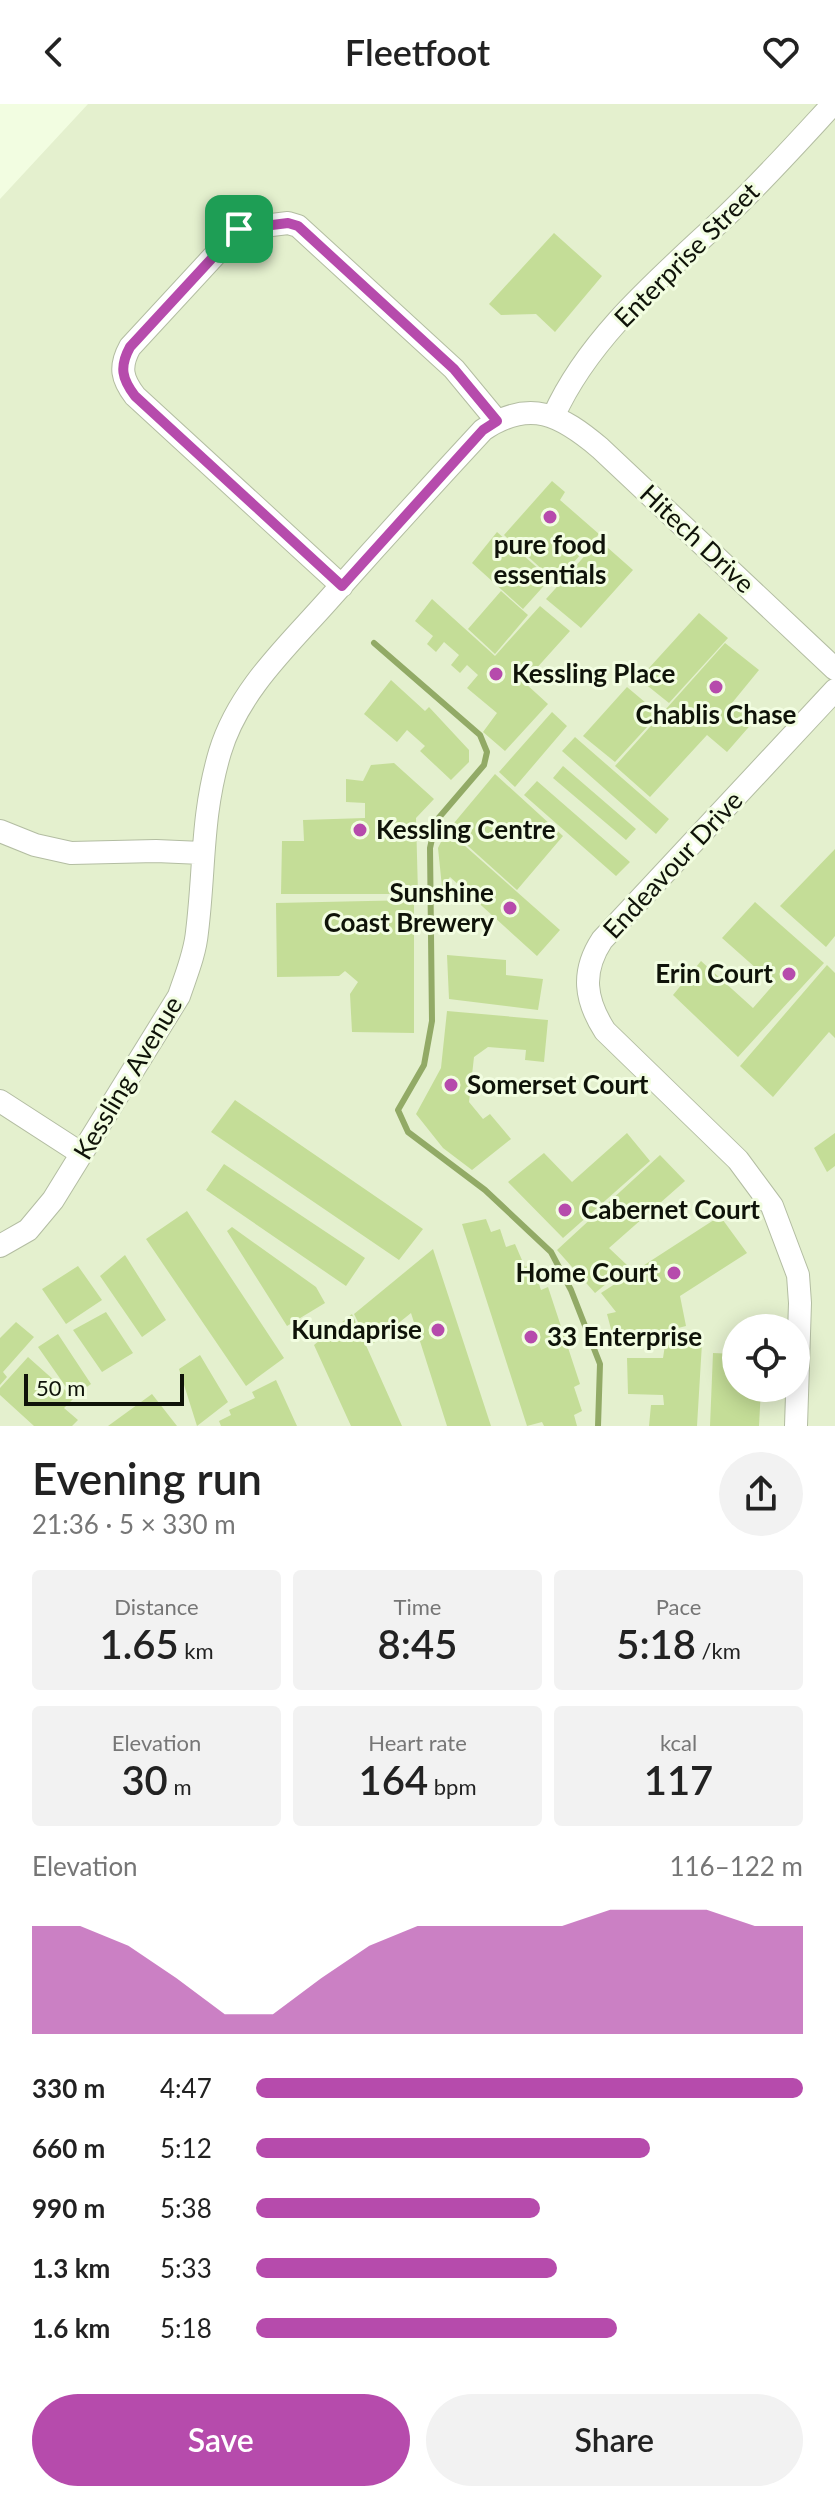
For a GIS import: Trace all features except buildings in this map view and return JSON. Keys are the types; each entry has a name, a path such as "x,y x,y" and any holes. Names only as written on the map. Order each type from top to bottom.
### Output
{"street":[{"name":"Enterprise Street","path":"554,415 584,361 674,263 724,218 833,104"},
{"path":"342,586 135,396 121,371 130,347 239,229 288,223 298,226 454,369 497,421 526,413 554,415"},
{"name":"Hitech Drive","path":"554,415 600,448 835,669"},
{"name":"Kessling Avenue","path":"0,1246 28,1230 41,1217 179,996 197,934 205,815 212,780 229,725 243,699 483,430 497,421"},
{"name":"Endeavour Drive","path":"796,1426 798,1275 772,1206 738,1160 605,1031 594,1014 587,993 587,972 593,953 602,940 835,690"},
{"path":"0,831 35,845 71,853 202,853"},
{"path":"0,1101 82,1154"}],"shaded area":[{"path":"88,104 835,104 835,1426 0,1426 0,199"}],"waterway":[{"path":"374,643 480,735 487,752 484,765 436,821 430,848 432,1021 424,1065 398,1110 408,1132 485,1190 551,1252 571,1290 600,1364 598,1426"}],"place":[{"name":"pure food essentials","path":"550,517"},
{"name":"Kessling Place","path":"496,674"},
{"name":"Chablis Chase","path":"716,687"},
{"name":"Kessling Centre","path":"360,830"},
{"name":"Sunshine Coast Brewery","path":"510,908"},
{"name":"Erin Court","path":"789,974"},
{"name":"Somerset Court","path":"451,1085"},
{"name":"Cabernet Court","path":"565,1210"},
{"name":"Home Court","path":"674,1273"},
{"name":"Kundaprise","path":"438,1330"},
{"name":"33 Enterprise","path":"531,1337"}],"route":[{"path":"288,223 298,226 454,369 497,421 483,430 342,586 135,396 121,371 130,347 239,229 288,223"}]}
